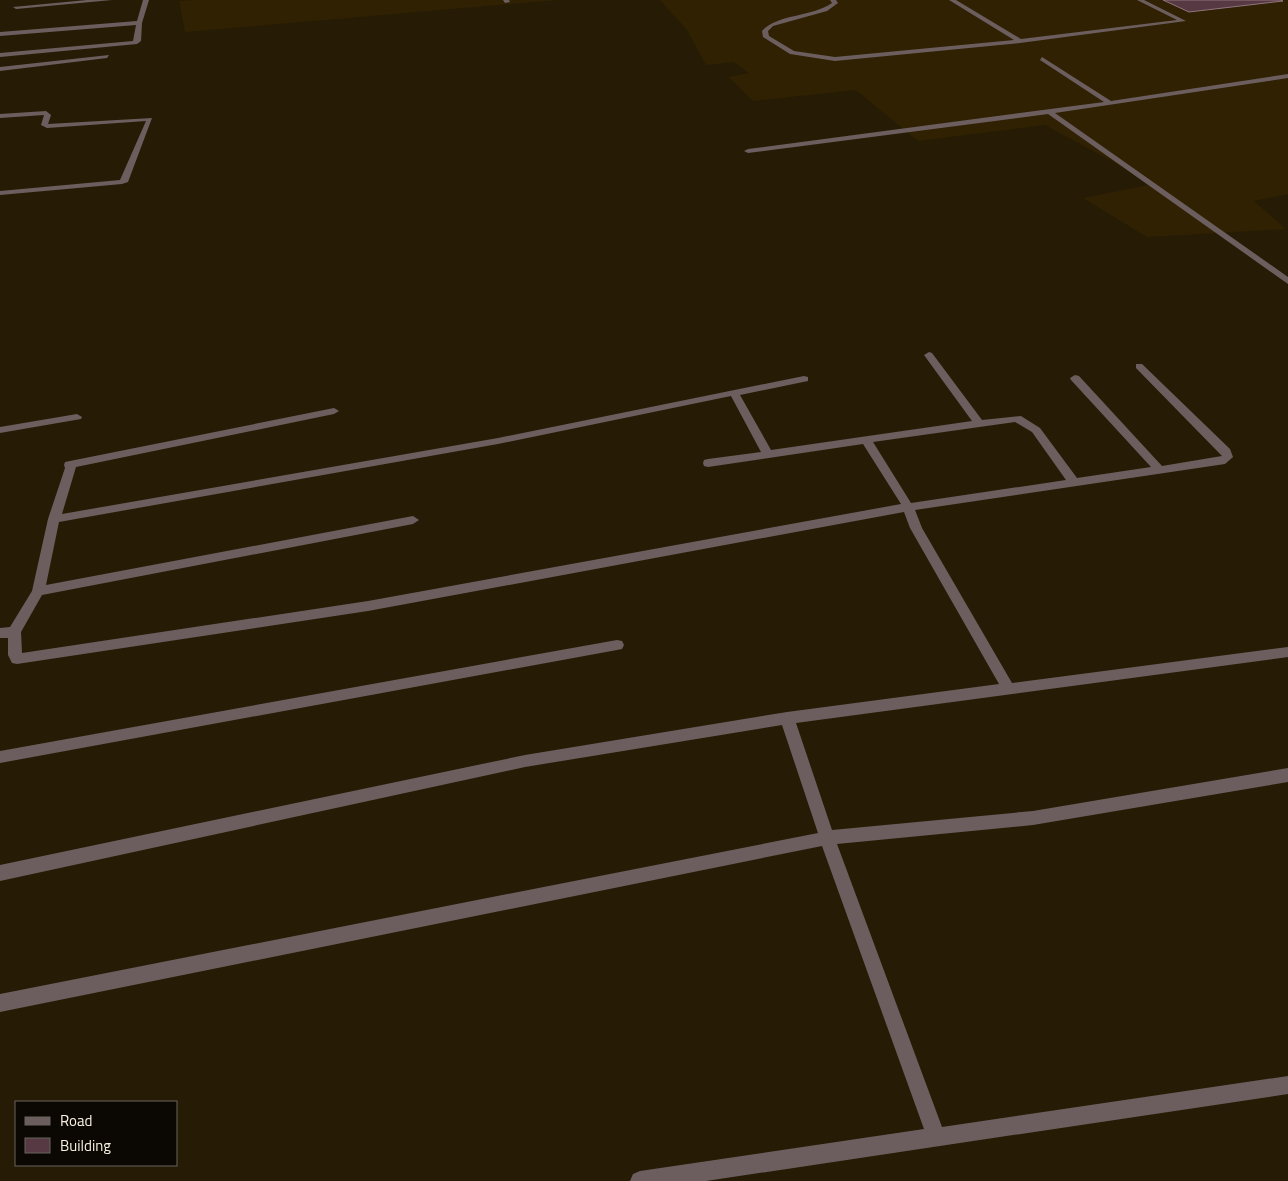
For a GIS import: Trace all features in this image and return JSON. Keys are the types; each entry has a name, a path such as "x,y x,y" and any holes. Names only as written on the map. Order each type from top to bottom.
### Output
{"street":[{"path":"16,7 109,0"},
{"path":"0,55 136,43 138,41 139,23 146,0"},
{"path":"833,0 836,3 825,10 771,25 766,31 766,37 792,53 835,59 1183,21 1140,0"},
{"path":"952,0 1020,40"},
{"path":"0,34 139,23"},
{"path":"0,69 107,56"},
{"path":"1042,59 1110,103"},
{"path":"748,151 1049,112 1288,76"},
{"path":"1049,112 1288,281"},
{"path":"0,116 46,113 48,115 44,125 47,126 150,119 125,180 122,182 0,193"},
{"path":"929,354 979,423"},
{"path":"334,411 71,464 54,519 38,591 14,632 15,655 17,659 143,642 482,586 690,545 908,507 1225,460 1228,457 1226,452 1139,366"},
{"path":"54,519 498,441 804,378"},
{"path":"1075,378 1160,470"},
{"path":"734,392 768,454"},
{"path":"0,430 77,417"},
{"path":"708,463 1017,418 1026,421 1036,430 1074,482"},
{"path":"866,440 908,507 916,528 1008,688"},
{"path":"38,591 413,520"},
{"path":"0,633 14,632"},
{"path":"0,757 617,645"},
{"path":"0,873 525,761 787,718 1288,652"},
{"path":"787,718 827,838 937,1138"},
{"path":"0,1003 827,838 1033,818 1288,775"},
{"path":"640,1181 1288,1085"}],"shaded area":[{"path":"558,0 185,32 179,1"},
{"path":"660,0 1288,0 1288,194 1254,201 1286,229 1147,237 1083,198 1154,184 1045,125 918,141 856,90 753,101 729,77 749,73 734,62 706,65 687,30"}],"building":[{"path":"1163,0 1280,0 1283,1 1189,12"}]}
